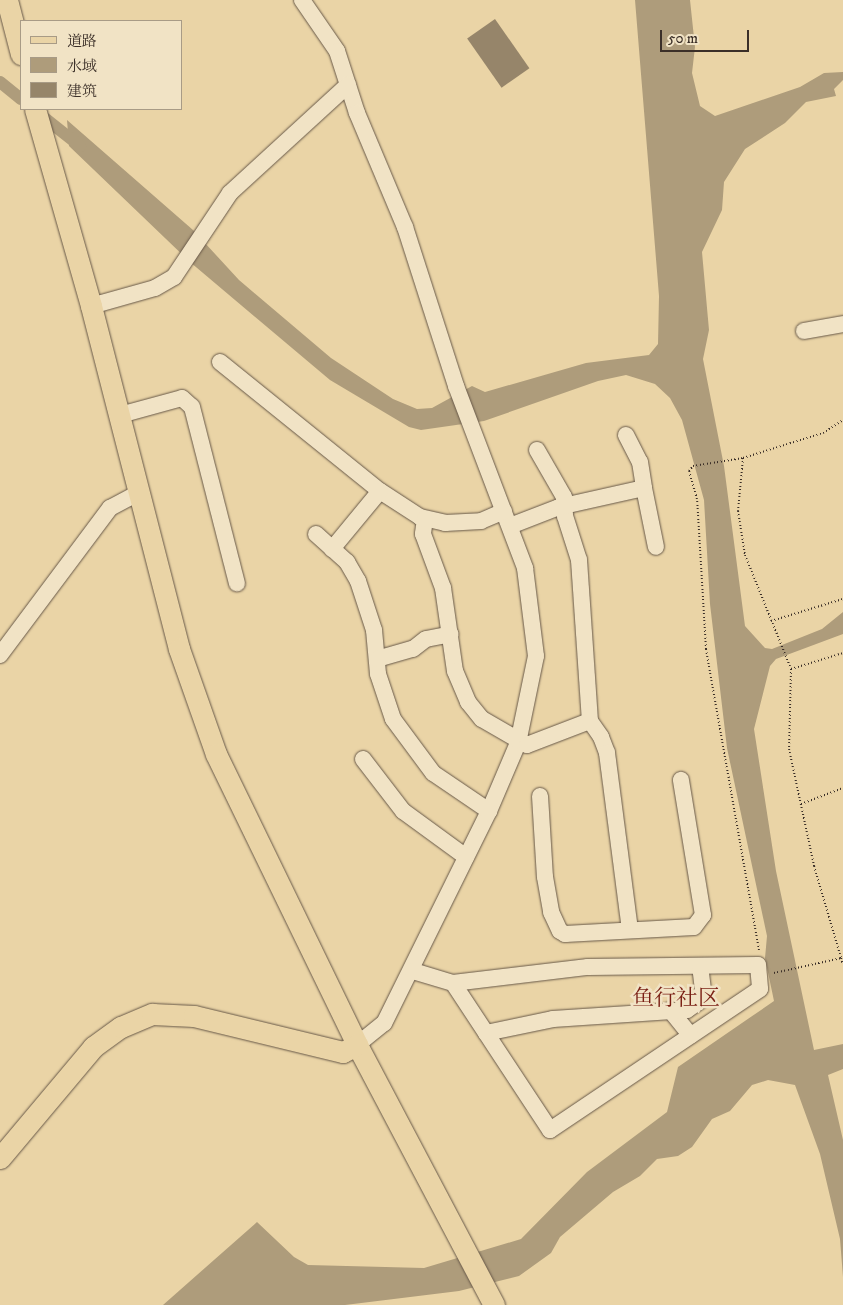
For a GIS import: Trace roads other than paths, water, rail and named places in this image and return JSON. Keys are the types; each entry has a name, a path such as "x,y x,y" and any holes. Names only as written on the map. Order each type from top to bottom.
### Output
{"main road":[{"path":"7,0 20,50"},
{"path":"36,110 92,306 179,649 216,754 357,1045 493,1304"},
{"path":"0,1158 93,1048 121,1026 152,1014 194,1016 343,1052 357,1045"}],"street":[{"path":"302,0 337,51 348,85 405,227 456,386 526,568 536,656 518,743 489,811 413,971 384,1023 357,1045"},
{"path":"92,306 154,288 174,277 182,261 230,193 348,85"},
{"path":"804,331 843,324"},
{"path":"220,362 380,491 425,519 446,523 507,519 644,488"},
{"path":"120,416 182,398 192,407 237,583"},
{"path":"626,435 640,462 656,547"},
{"path":"537,450 564,496 579,560 590,720 608,753 630,930"},
{"path":"332,549 380,491"},
{"path":"0,655 110,508 140,492"},
{"path":"425,519 423,534 443,588 455,671 468,702 482,719 518,743 527,745 590,720"},
{"path":"316,534 347,562 358,581 374,630 377,659 393,719 415,752 453,789 489,811"},
{"path":"377,659 414,649 426,639 451,634"},
{"path":"363,759 403,812 466,857"},
{"path":"540,796 545,877 551,912 560,931 566,934 694,927 703,915 681,780"},
{"path":"486,1033 553,1019 687,1010 704,998 700,966"},
{"path":"413,971 453,983 588,967 758,966 763,975 760,989 550,1130 453,983"},
{"path":"670,1010 691,1036"}],"water":[{"path":"635,0 690,0 695,47 692,73 700,106 715,116 800,87 824,73 843,72 843,80 834,89 836,96 806,102 785,123 745,149 724,182 722,210 702,252 709,330 703,359 724,466 745,626 765,648 772,649 822,629 843,612 843,634 776,659 770,666 754,729 776,871 814,1050 843,1044 843,1069 828,1075 843,1140 843,1277 840,1239 820,1154 795,1085 768,1080 752,1085 730,1111 712,1119 692,1147 678,1156 657,1159 640,1176 613,1192 560,1237 551,1253 519,1276 459,1291 345,1305 163,1305 257,1222 294,1257 308,1265 424,1268 521,1239 587,1172 667,1112 678,1067 774,1001 765,958 767,936 727,748 710,604 704,500 682,420 670,398 655,384 626,375 598,381 484,421 421,430 409,427 330,380 190,262 69,146 67,120 193,230 239,280 331,358 393,399 417,409 432,408 472,386 485,392 586,363 649,355 658,344 659,296"}],"waterway":[{"path":"0,82 20,98"},
{"path":"37,112 80,146"}],"district":[{"name":"鱼行社区","path":"676,999"}]}
